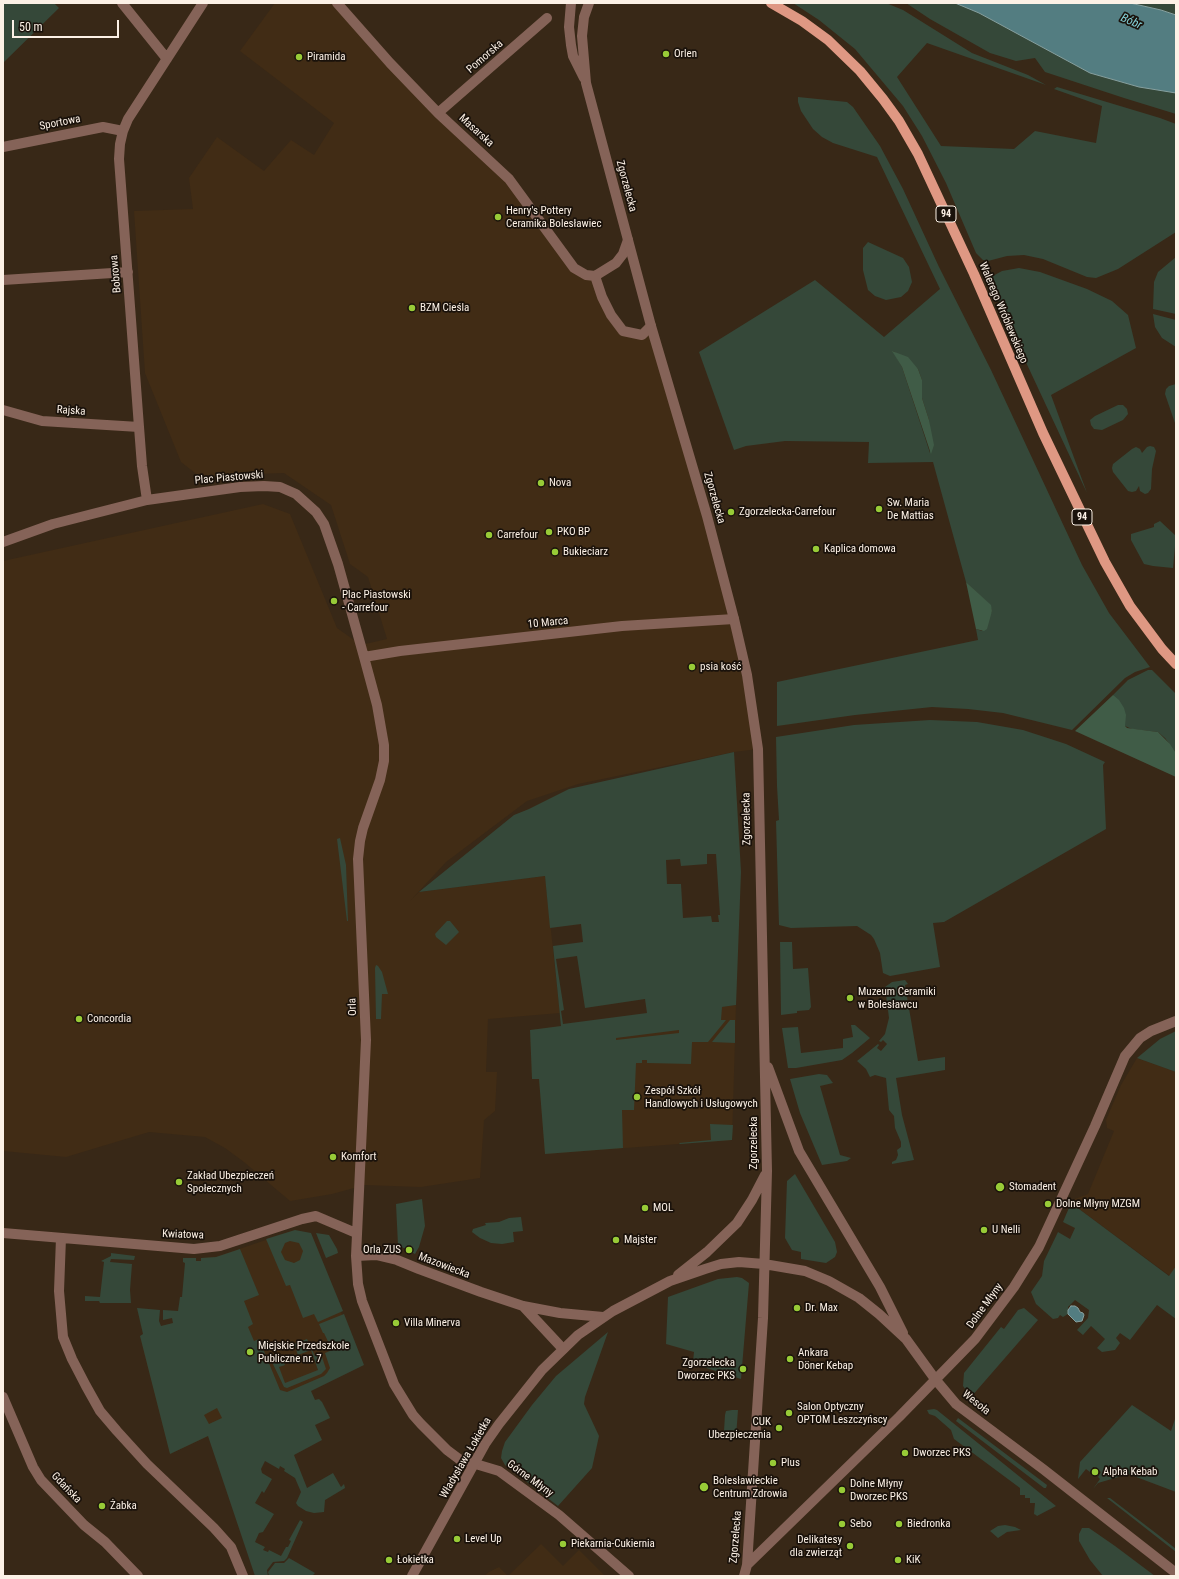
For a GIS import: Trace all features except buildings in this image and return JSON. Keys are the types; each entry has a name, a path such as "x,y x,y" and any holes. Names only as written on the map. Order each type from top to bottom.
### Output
{"main road":[{"name":"Walerego Wróblewskiego","path":"771,3 802,21 828,40 860,71 899,121 918,154 974,274 1043,432 1105,562 1130,606 1162,649 1176,664"}],"street":[{"path":"122,3 167,59"},
{"name":"Bobrowa","path":"147,500 142,466 139,427 119,159 120,144 123,131 128,120 203,3"},
{"name":"Masarska","path":"337,3 395,68 438,113 509,179 574,268 586,275 596,276"},
{"name":"Zgorzelecka","path":"571,3 570,36 573,56 586,82"},
{"name":"Zgorzelecka","path":"589,3 584,17 582,36 586,82 651,326 705,509 734,619 747,675 758,749 767,1171 763,1318 747,1565 744,1576"},
{"name":"Pomorska","path":"438,113 547,18"},
{"name":"Sportowa","path":"3,147 102,127 123,131"},
{"path":"628,240 623,254 616,263 596,276 602,297 611,315 623,331 642,335 651,326"},
{"path":"3,280 128,272"},
{"name":"Rajska","path":"3,410 42,421 139,427"},
{"name":"Plac Piastowski","path":"3,542 53,524 147,500 264,486 280,487 296,494 316,512 327,531 338,564 382,727 384,761"},
{"name":"10 Marca","path":"364,656 622,626 734,619"},
{"name":"Orla","path":"356,1256 366,1040 358,859 360,841 371,802 380,780 384,761"},
{"name":"Dolne Młyny","path":"747,1565 899,1417 975,1339 1014,1287 1039,1247 1087,1144 1125,1056 1140,1038 1151,1031 1176,1021"},
{"path":"765,1061 799,1151 880,1287 906,1339"},
{"path":"670,1281 707,1252 737,1223 752,1200 767,1171"},
{"name":"Kwiatowa","path":"3,1233 204,1249 220,1246 302,1219 316,1216 356,1233"},
{"path":"61,1238 59,1291 63,1337 72,1359 86,1386 100,1411 116,1431 147,1464 214,1528 231,1547 243,1576"},
{"name":"Mazowiecka","path":"356,1256 376,1255 397,1260 419,1270 523,1306 560,1313 603,1317"},
{"name":"Górne Młyny","path":"356,1256 358,1284 362,1301 394,1384 413,1415 425,1429 459,1459 499,1471 559,1515 630,1576"},
{"name":"Władysława Łokietka","path":"412,1576 488,1440 515,1402 542,1370 578,1335 603,1317 670,1281 721,1264 739,1262 764,1264"},
{"name":"Wesoła","path":"764,1264 805,1272 829,1281 858,1298 879,1314 906,1339 935,1379 959,1406 1043,1469 1176,1573"},
{"name":"Mazowiecka","path":"523,1306 563,1349"},
{"name":"Gdańska","path":"3,1397 27,1456 42,1480 84,1525 105,1542 138,1576"}],"shaded area":[{"path":"275,3 337,3 498,167 574,268 595,276 623,331 642,335 651,326 707,516 758,749 734,752 578,784 527,801 446,862 410,901 419,892 545,876 560,1013 488,1019 486,1072 497,1072 495,1111 484,1120 480,1178 421,1187 365,1185 332,1194 290,1201 244,1162 225,1148 205,1137 149,1132 66,1157 3,1151 3,561 263,504 290,514 337,628 361,645 387,639 368,577 350,564 331,505 284,473 199,476 181,462 145,373 134,211 193,209 189,178 217,137 264,171 291,140 314,155 334,123 240,51"},
{"name":"Zespół Szkół Handlowych i Usługowych","path":"736,1005 732,1140 545,1154 539,1079 532,1079 530,1030"},
{"path":"1137,1058 1176,1072 1176,1266 1170,1276 1071,1203 1075,1199 1088,1194 1114,1131 1107,1128 1106,1120 1121,1085"},
{"name":"Miejskie Przedszkole Publiczne nr. 7","path":"295,1230 341,1312 362,1364 170,1454 140,1336 216,1314 201,1258 216,1257"},
{"path":"541,1544 563,1566 579,1550 605,1576 508,1576"},
{"path":"499,1567 508,1576 484,1576"}],"green space":[{"path":"3,3 54,3 59,8 3,63"},
{"path":"793,3 886,3 903,10 972,53 1028,75 1046,85 927,43 897,77 941,146 1014,149 1035,131 1096,143 1102,106 1054,89 1057,87 1176,124 1176,232 1118,269 1096,278 1087,277 1043,259 1024,255 1007,256 988,261 983,260 976,253 946,183 922,136 903,106 855,49 819,20"},
{"path":"906,3 955,3 979,13 1090,73 1139,87 1175,92 1176,114 1045,72 1035,58 1016,61 990,53 930,19"},
{"path":"1130,3 1176,3 1176,15 1161,10"},
{"path":"798,97 847,102 853,107 880,146 903,189 939,267 991,370 1082,565 1109,613 1150,667 1135,672 1125,678 1072,730 1003,713 932,707 855,715 777,726 777,682 978,640 976,629 982,631 992,611 990,605 966,582 933,462 868,463 869,442 785,441 746,446 734,450 699,352 815,280 884,337 940,289 877,157 833,143 822,137 813,129 801,111","holes":["893,351 918,369 922,380 922,398 929,420 930,453 902,367"]},
{"path":"868,242 903,258 909,267 912,282 908,291 901,297 886,300 875,296 868,290 863,270 863,248"},
{"path":"1176,257 1176,314 1153,309 1154,282 1158,272"},
{"path":"1019,268 1040,272 1087,289 1112,301 1128,315 1136,348 1051,395 1087,493 1003,313 991,282 991,277 1002,271"},
{"path":"1153,314 1176,320 1176,347 1162,338 1155,327"},
{"path":"892,351 908,357 918,369 922,380 922,398 929,420 934,445 931,454 902,367"},
{"path":"1176,384 1176,426 1165,394 1166,389 1169,386"},
{"path":"1118,405 1123,405 1127,409 1128,414 1123,420 1102,430 1094,429 1090,420"},
{"path":"1136,447 1140,449 1142,453 1147,447 1154,447 1156,451 1152,469 1151,489 1145,494 1140,491 1139,486 1136,491 1128,491 1113,472 1113,464"},
{"path":"1160,521 1176,536 1173,568 1144,564 1131,540 1131,534 1154,527 1154,524"},
{"path":"966,582 991,605 992,611 987,629 984,631 976,629"},
{"path":"1148,670 1152,670 1176,694 1176,753 1165,738 1158,732 1132,729 1125,726 1113,695 1128,680"},
{"path":"1113,695 1119,700 1124,708 1126,715 1125,726 1127,728 1158,732 1170,744 1176,753 1176,777 1075,731"},
{"path":"930,720 977,722 1023,730 1066,744 1105,762 1103,765 1106,829 944,922 933,923 940,967 890,976 883,973 880,953 874,939 871,935 857,926 791,928 779,925 776,821 779,820 776,737 854,725"},
{"path":"734,752 741,872 736,1005 722,1007 721,1020 726,1020 708,1042 692,1042 691,1064 647,1063 647,1060 642,1060 642,1063 636,1063 634,1110 622,1110 623,1148 545,1154 539,1079 532,1079 530,1030 561,1026 553,946 583,942 581,924 550,928 545,876 419,892 514,815 569,789","holes":["707,854 716,854 720,915 718,915 719,922 712,922 711,916 683,918 681,884 667,884 666,860 680,859 681,866 707,864","577,956 585,1008 645,999 647,1013 563,1024 561,1011 564,1010 556,959","679,1030 679,1033 616,1040 616,1038"]},
{"path":"340,838 346,865 348,921 337,839"},
{"path":"447,921 450,921 459,932 446,945 436,937 435,934"},
{"path":"780,942 792,942 793,969 808,968 811,1007 809,1010 781,1015"},
{"path":"376,965 382,972 388,994 382,994 381,1019 376,1019"},
{"path":"905,980 908,984 905,985 918,1061 945,1057 945,1070 896,1078 902,1115 914,1160 892,1164 892,1162 896,1160 898,1155 897,1150 901,1147 901,1142 895,1128 894,1116 889,1110 886,1078 875,1075 870,1077 866,1069 857,1061 878,1044 879,1045 877,1048 881,1051 887,1044 883,1040 881,1042 879,1041 885,1034 889,1018 885,987 892,982"},
{"path":"730,1020 735,1020 735,1043 712,1042"},
{"path":"851,1025 855,1025 870,1038 842,1060 788,1068 782,1028 798,1027 801,1053 843,1048 843,1039 853,1037"},
{"path":"1176,1031 1176,1072 1137,1058 1160,1039"},
{"path":"819,1074 827,1075 833,1083 820,1086 840,1155 851,1158 847,1161 822,1165 800,1113 790,1079"},
{"path":"710,1124 733,1125 732,1140 679,1143 711,1140"},
{"path":"795,1174 835,1242 837,1252 835,1257 826,1263 801,1259 801,1252 792,1250 785,1238 787,1181"},
{"path":"422,1199 425,1226 419,1247 415,1254 398,1245 396,1204"},
{"path":"1071,1203 1169,1276 1176,1266 1176,1319 1157,1305 1130,1340 1120,1333 1116,1338 1120,1343 1115,1350 1102,1352 1097,1348 1105,1339 1091,1326 1083,1335 1077,1330 1088,1318 1089,1310 1075,1300 1068,1307 1068,1314 1063,1317 1060,1315 1058,1318 1053,1319 1036,1304 1031,1292 1042,1276 1044,1261 1058,1232 1070,1239 1075,1228 1063,1222"},
{"path":"521,1217 523,1231 513,1232 514,1242 502,1244 491,1243 472,1232 473,1229 486,1225 485,1223 499,1222 509,1218"},
{"path":"295,1230 311,1233 343,1311 318,1322 314,1314 303,1318 290,1285 286,1286 266,1239","holes":["290,1241 299,1243 303,1251 300,1260 294,1263 285,1260 281,1252 285,1243"]},
{"path":"316,1233 329,1235 338,1253 326,1258"},
{"path":"240,1249 259,1295 244,1301 253,1324 248,1327 254,1341 259,1339 280,1390 287,1392 324,1376 327,1373 330,1368 325,1353 332,1350 319,1324 344,1314 364,1365 311,1391 315,1400 319,1399 322,1402 330,1418 315,1425 322,1440 294,1455 307,1488 333,1473 341,1487 344,1484 345,1488 325,1500 324,1512 314,1513 306,1511 298,1506 296,1503 301,1492 295,1478 284,1471 285,1469 280,1466 279,1469 265,1461 261,1469 262,1473 272,1479 264,1493 262,1491 255,1503 274,1514 263,1532 259,1533 255,1542 265,1547 263,1550 268,1552 269,1550 281,1556 286,1547 288,1547 291,1541 289,1540 300,1520 303,1522 287,1558 284,1561 273,1562 267,1570 268,1576 255,1576 208,1436 170,1454 140,1336 143,1334 137,1308 160,1310 159,1321 161,1326 173,1323 172,1318 163,1320 163,1310 178,1311 180,1297 182,1297 185,1263 183,1262 183,1258 196,1258 196,1261 201,1261 201,1258 216,1257","holes":["217,1408 222,1418 209,1424 204,1415"]},
{"path":"111,1253 135,1256 134,1260 111,1259 110,1262 132,1264 130,1290 131,1303 100,1303 99,1301 85,1301 85,1296 100,1297 104,1262 101,1261 111,1256"},
{"path":"737,1277 742,1278 749,1283 741,1379 700,1366 693,1362 694,1352 666,1344 668,1297 718,1279"},
{"path":"1024,1308 1038,1320 971,1397 963,1386 964,1373 1001,1327 1004,1329 1018,1310"},
{"path":"608,1332 585,1397 584,1404 599,1436 592,1468 558,1506 505,1465 501,1458 502,1451 505,1442 532,1405 556,1376"},
{"path":"307,1339 315,1356 321,1354 326,1369 321,1374 287,1388 284,1387 272,1362 282,1359 285,1365 279,1367 285,1383 318,1370 311,1350 298,1355 294,1344"},
{"path":"1132,1405 1171,1431 1176,1416 1176,1492 1123,1472 1122,1476 1098,1483 1093,1489 1100,1479 1098,1477 1101,1472 1093,1467 1090,1472 1086,1469 1078,1479 1080,1462"},
{"path":"934,1409 1056,1506 1037,1516 1034,1514 1035,1503 1030,1503 1030,1498 1025,1498 1025,1495 1020,1495 1020,1488 954,1439 951,1430 935,1416 929,1414 927,1410"},
{"path":"738,1410 736,1437 730,1437 724,1431 726,1411"},
{"path":"958,1418 1047,1485 1046,1488 956,1421"},
{"path":"1107,1498 1110,1498 1157,1534 1176,1549 1176,1552"},
{"path":"1005,1525 1021,1530 1007,1532 998,1538 990,1531 998,1526"},
{"path":"1082,1528 1089,1528 1155,1576 1103,1576 1090,1560 1079,1541 1079,1534"},
{"path":"289,1558 315,1573 312,1576 269,1576 268,1572 275,1563 284,1563"}],"water":[{"name":"Bóbr","path":"955,3 1130,3 1176,15 1176,93 1139,87 1090,73 979,13"},
{"path":"1071,1306 1075,1306 1080,1312 1083,1313 1084,1315 1082,1321 1076,1322 1068,1314 1068,1310"}],"place":[{"name":"Orlen","path":"666,54"},
{"name":"Piramida","path":"299,57"},
{"name":"Henry's Pottery Ceramika Bolesławiec","path":"498,217"},
{"name":"BZM Cieśla","path":"412,308"},
{"name":"Nova","path":"541,483"},
{"name":"Sw. Maria De Mattias","path":"879,509"},
{"name":"Zgorzelecka-Carrefour","path":"731,512"},
{"name":"PKO BP","path":"549,532"},
{"name":"Carrefour","path":"489,535"},
{"name":"Kaplica domowa","path":"816,549"},
{"name":"Bukieciarz","path":"555,552"},
{"name":"Plac Piastowski - Carrefour","path":"334,601"},
{"name":"psia kość","path":"692,667"},
{"name":"Muzeum Ceramiki w Bolesławcu","path":"850,998"},
{"name":"Concordia","path":"79,1019"},
{"name":"Zespół Szkół Handlowych i Usługowych","path":"637,1097"},
{"name":"Komfort","path":"333,1157"},
{"name":"Zakład Ubezpieczeń Społecznych","path":"179,1182"},
{"name":"Stomadent","path":"1000,1187"},
{"name":"Dolne Młyny MZGM","path":"1048,1204"},
{"name":"MOL","path":"645,1208"},
{"name":"U Nelli","path":"984,1230"},
{"name":"Majster","path":"616,1240"},
{"name":"Orla ZUS","path":"409,1250"},
{"name":"Dr. Max","path":"797,1308"},
{"name":"Villa Minerva","path":"396,1323"},
{"name":"Miejskie Przedszkole Publiczne nr. 7","path":"250,1352"},
{"name":"Ankara Döner Kebap","path":"790,1359"},
{"name":"Zgorzelecka Dworzec PKS","path":"743,1369"},
{"name":"Salon Optyczny OPTOM Leszczyńscy","path":"789,1413"},
{"name":"CUK Ubezpieczenia","path":"779,1428"},
{"name":"Dworzec PKS","path":"905,1453"},
{"name":"Plus","path":"773,1463"},
{"name":"Alpha Kebab","path":"1095,1472"},
{"name":"Bolesławieckie Centrum Zdrowia","path":"704,1487"},
{"name":"Dolne Młyny Dworzec PKS","path":"842,1490"},
{"name":"Żabka","path":"102,1506"},
{"name":"Sebo","path":"842,1524"},
{"name":"Biedronka","path":"899,1524"},
{"name":"Level Up","path":"457,1539"},
{"name":"Piekarnia-Cukiernia","path":"563,1544"},
{"name":"Delikatesy dla zwierząt","path":"850,1546"},
{"name":"Łokietka","path":"389,1560"},
{"name":"KiK","path":"898,1560"}]}
